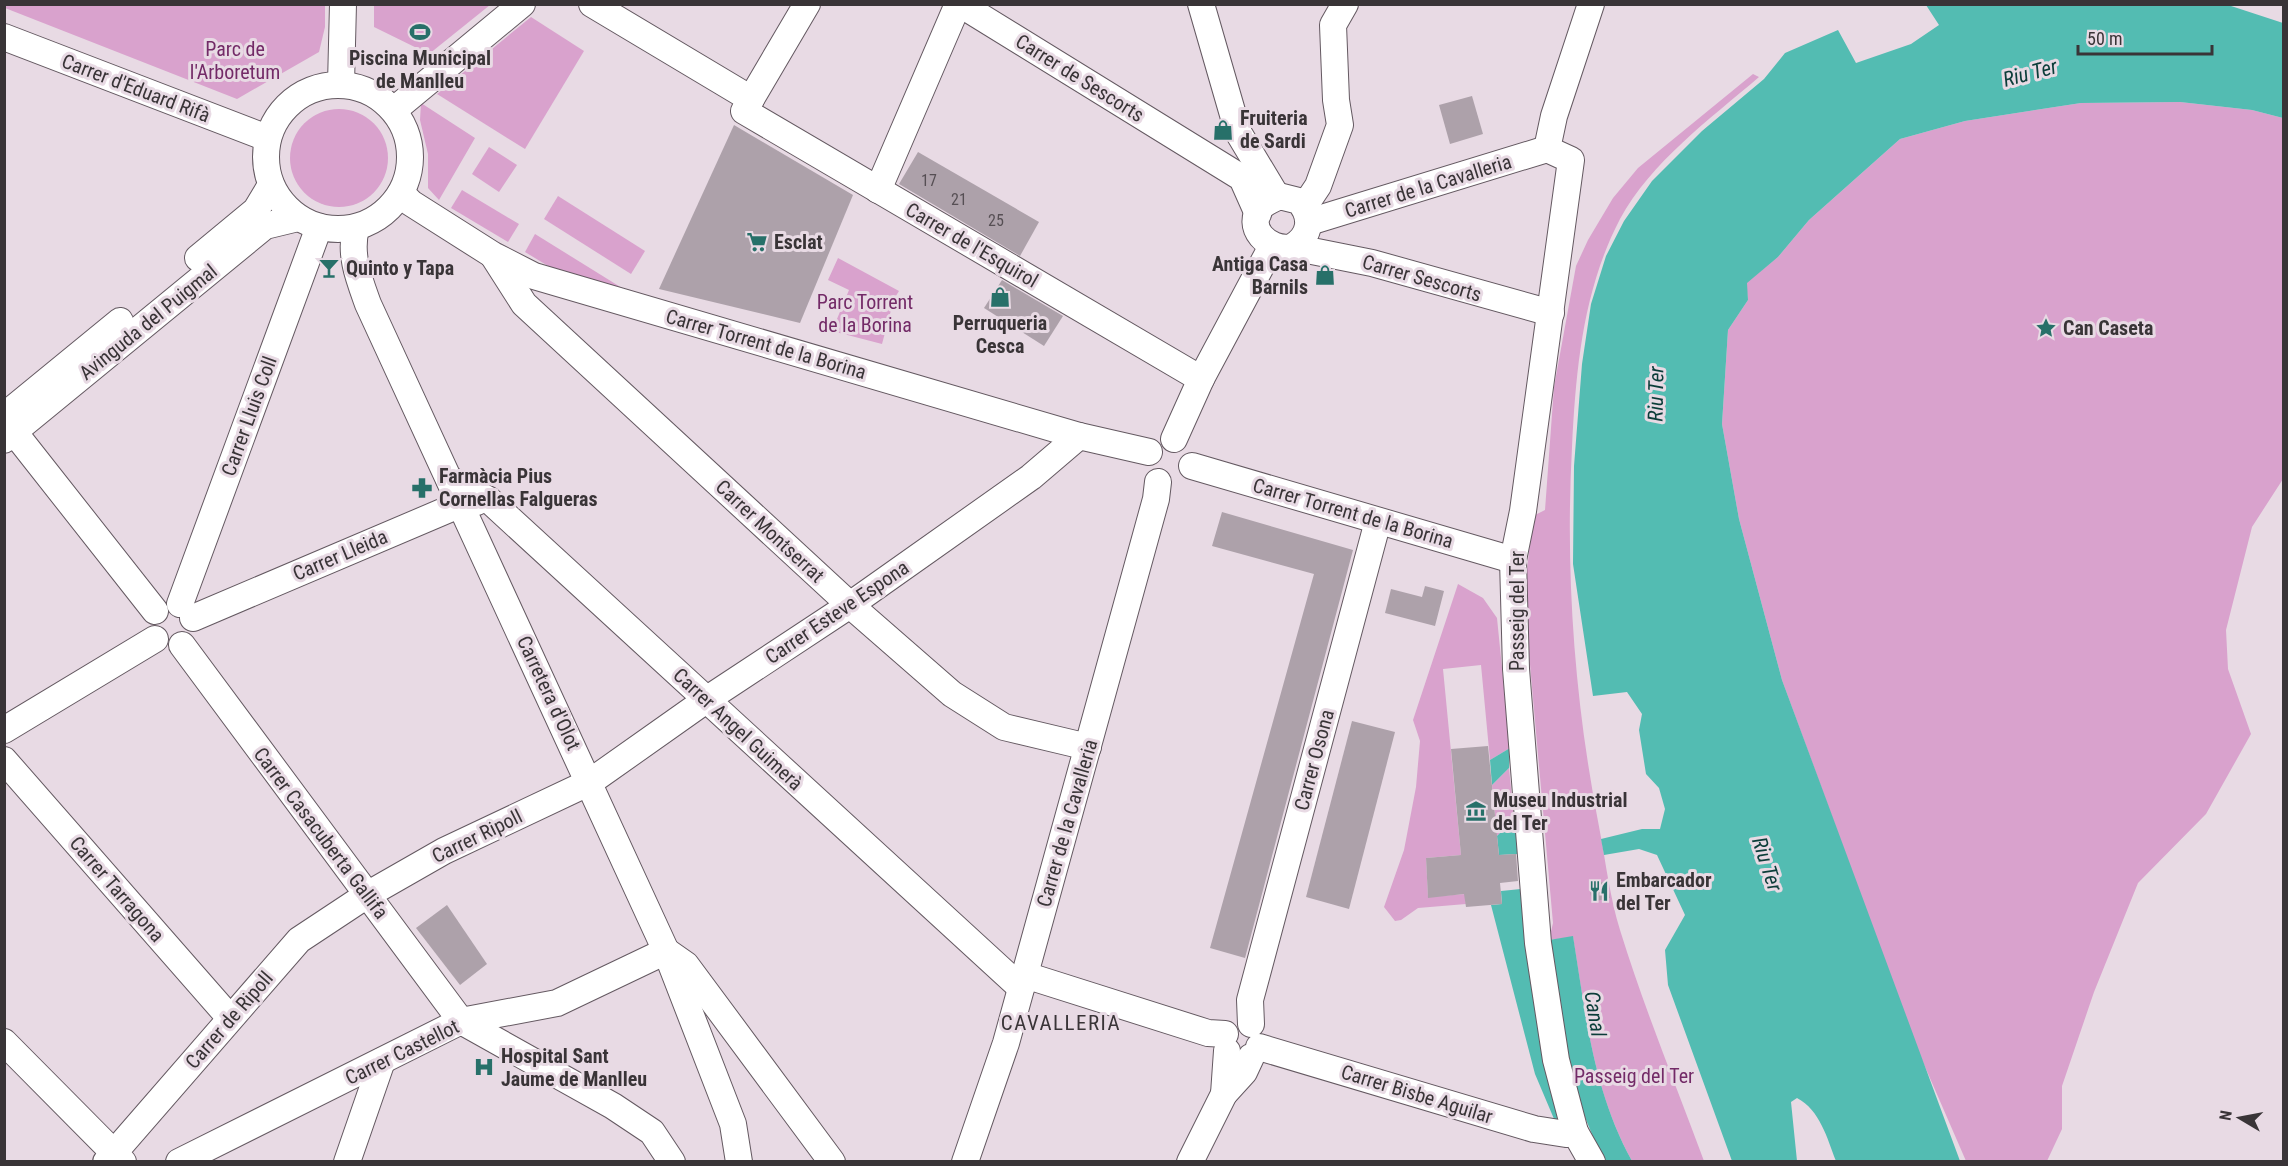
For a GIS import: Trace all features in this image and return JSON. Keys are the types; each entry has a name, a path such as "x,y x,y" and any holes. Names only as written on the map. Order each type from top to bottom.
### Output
{"street":[{"path":"341,84 343,4"},
{"path":"394,110 522,4"},
{"path":"592,4 748,105 807,4"},
{"path":"878,190 959,4"},
{"name":"Carrer de Sescorts","path":"959,4 1242,178 1258,214"},
{"path":"1201,4 1238,132 1277,197"},
{"path":"1306,215 1292,198 1277,197 1262,206 1258,214 1258,232 1264,242 1282,246 1304,237 1306,215 1340,125 1336,100 1333,25 1345,4"},
{"path":"1547,149 1554,116 1591,4"},
{"name":"Carrer d'Eduard Rifà","path":"4,37 267,138"},
{"path":"341,84 373,93 394,110 402,122 410,146 410,170 402,193 389,209 374,221 356,228 337,230 308,223 281,202 271,185 266,166 267,138 278,116 299,96 320,87 341,84"},
{"name":"Carrer de l'Esquirol","path":"748,105 878,190 1201,379"},
{"path":"1200,152 1220,150 1238,132"},
{"name":"Carrer de la Cavalleria","path":"1306,215 1547,149"},
{"name":"Passeig del Ter","path":"1547,149 1571,160 1523,511 1513,560 1516,669 1538,943 1556,1060 1575,1132 1592,1161"},
{"name":"Avinguda del Puigmal","path":"8,429 256,210 271,185"},
{"name":"Carrer Torrent de la Borina","path":"402,193 411,203 493,255 534,276 1079,436 1149,452"},
{"name":"Avinguda del Puigmal","path":"8,429 265,226 308,223"},
{"name":"Carrer Lluis Coll","path":"187,611 308,223"},
{"name":"Carretera d'Olot","path":"356,228 352,243 361,284 666,951 734,1124 739,1161"},
{"path":"1174,439 1201,379 1282,246"},
{"name":"Carrer Sescorts","path":"1282,246 1372,263 1551,313"},
{"name":"Carrer Montserrat","path":"493,255 524,304 850,605 952,694 1004,727 1088,747"},
{"path":"8,429 155,611"},
{"name":"Carrer Esteve Espona","path":"590,782 706,700 850,605 1031,477 1079,436"},
{"path":"1174,439 1186,446 1190,452 1192,466 1185,479 1179,483 1165,484 1158,482 1149,472 1149,452 1162,440 1174,439"},
{"name":"Carrer Torrent de la Borina","path":"1192,466 1513,560"},
{"name":"Carrer Angel Guimerà","path":"449,478 489,500 706,700 1023,982"},
{"name":"Carrer de la Cavalleria","path":"965,1161 1006,1043 1156,499 1158,482"},
{"name":"Carrer Lleida","path":"187,611 461,504 489,500"},
{"name":"Carrer Osona","path":"1190,1161 1224,1094 1243,1034 1378,521"},
{"path":"164,604 187,611 193,633 182,645 170,647 155,639 150,621 155,611 164,604"},
{"path":"4,730 155,639"},
{"name":"Carrer Casacuberta Gallifa","path":"182,645 461,1021"},
{"name":"Carrer Tarragona","path":"4,760 231,1018"},
{"name":"Carrer Ripoll","path":"367,895 444,851 590,782"},
{"name":"Carrer de Ripoll","path":"114,1159 299,940 367,895"},
{"path":"666,951 686,965 832,1161"},
{"name":"Carrer Castellot","path":"179,1161 461,1021 557,1003 666,951"},
{"name":"Carrer Bisbe Aguilar","path":"1023,982 1208,1033 1243,1034 1534,1129 1566,1134 1575,1132"},
{"path":"461,1021 613,1106 652,1132 672,1161"},
{"path":"4,1042 114,1159"},
{"path":"347,1161 382,1061"}],"green space":[{"name":"Piscina Municipal de Manlleu","path":"374,4 490,5 429,54 374,27"},
{"name":"Parc de l'Arboretum","path":"4,5 325,5 325,27 319,52 237,99 5,8"},
{"path":"531,17 584,51 525,149 437,94"},
{"name":"Passeig del Ter","path":"1753,74 1759,77 1665,160 1633,198 1620,219 1597,273 1579,359 1570,495 1571,592 1578,688 1591,784 1620,930 1704,1161 1632,1161 1608,1107 1600,1080 1587,1024 1573,937 1549,940 1553,923 1524,597 1532,525 1535,515 1545,510 1554,387 1576,266 1588,240 1613,198 1638,168"},
{"path":"2180,102 2252,110 2283,118 2283,479 2252,527 2226,630 2228,669 2251,734 2206,814 2138,883 2094,992 2062,1086 2062,1129 2047,1161 1966,1161 1916,1046 1782,680 1739,519 1722,424 1728,330 1748,300 1746,283 1778,257 1809,220 1900,139 1965,121 2081,103"},
{"path":"421,103 475,138 439,200 428,188 428,154 420,120"},
{"path":"339,109 358,112 374,123 385,139 388,158 385,177 374,193 358,204 339,207 320,204 304,193 293,177 290,158 293,139 304,123 320,112"},
{"path":"489,147 517,165 499,192 472,174"},
{"path":"462,190 519,224 508,242 451,208"},
{"path":"558,196 645,251 631,274 544,219"},
{"path":"535,234 622,288 558,272 525,252"},
{"name":"Parc Torrent de la Borina","path":"838,258 899,291 894,299 882,344 832,331 849,290 828,280"},
{"path":"1458,584 1483,598 1497,618 1510,748 1490,760 1481,665 1443,669 1461,855 1426,858 1428,897 1465,894 1466,904 1418,908 1401,920 1395,921 1384,907 1404,850 1416,787 1420,741 1413,720"},
{"path":"1509,768 1514,819 1497,836 1492,785"}],"water":[{"name":"Riu Ter","path":"1926,5 2228,5 2283,23 2283,118 2252,110 2180,102 2081,103 1965,121 1900,139 1809,220 1778,257 1747,283 1748,300 1728,330 1722,424 1739,519 1782,680 1960,1161 1836,1161 1817,1117 1805,1103 1797,1098 1791,1102 1797,1161 1732,1161 1668,985 1665,950 1685,915 1657,855 1639,849 1604,855 1601,839 1642,829 1660,829 1665,809 1659,788 1646,774 1639,730 1642,714 1627,692 1593,696 1573,564 1574,466 1582,364 1591,304 1606,256 1624,221 1652,181 1702,131 1764,79 1785,53 1838,30 1856,63 1911,44 1939,25"},
{"path":"1510,748 1509,768 1492,785 1490,760"},
{"path":"1514,819 1519,854 1499,855 1497,836"},
{"path":"1521,889 1564,1122 1557,1126 1535,1074 1491,905 1502,904 1501,891"},
{"path":"1573,936 1587,1024 1600,1080 1608,1107 1632,1161 1603,1161 1573,1088 1549,940"}],"building":[{"path":"1472,96 1483,134 1450,144 1439,105"},
{"name":"Esclat","path":"734,125 853,195 800,323 659,289"},
{"path":"918,152 1039,222 1020,256 899,184"},
{"path":"1002,280 1063,316 1044,346 984,308"},
{"path":"1222,512 1353,550 1245,958 1210,948 1314,574 1212,546"},
{"path":"1425,586 1444,591 1435,626 1385,613 1391,589 1422,597"},
{"path":"1352,721 1395,732 1349,909 1306,897"},
{"name":"Museu Industrial del Ter","path":"1488,746 1499,855 1516,854 1518,881 1500,883 1502,904 1466,907 1464,894 1428,898 1426,858 1461,855 1451,749"},
{"name":"Embarcador del Ter","path":"1607,881 1610,898 1592,902 1589,885"},
{"path":"447,905 487,964 460,985 416,928"}],"place":[{"name":"Piscina Municipal de Manlleu","path":"420,32"},
{"name":"Fruiteria de Sardi","path":"1223,130"},
{"name":"Esclat","path":"757,242"},
{"name":"Quinto y Tapa","path":"329,268"},
{"name":"Antiga Casa Barnils","path":"1325,275"},
{"name":"Perruqueria Cesca","path":"1000,297"},
{"name":"Can Caseta","path":"2046,328"},
{"name":"Farmàcia Pius Cornellas Falgueras","path":"422,488"},
{"name":"Museu Industrial del Ter","path":"1476,811"},
{"name":"Embarcador del Ter","path":"1599,891"},
{"name":"Hospital Sant Jaume de Manlleu","path":"484,1067"}],"district":[{"name":"CAVALLERIA","path":"1061,1023"}],"water label":[{"name":"Canal","path":"1595,1014"}]}
